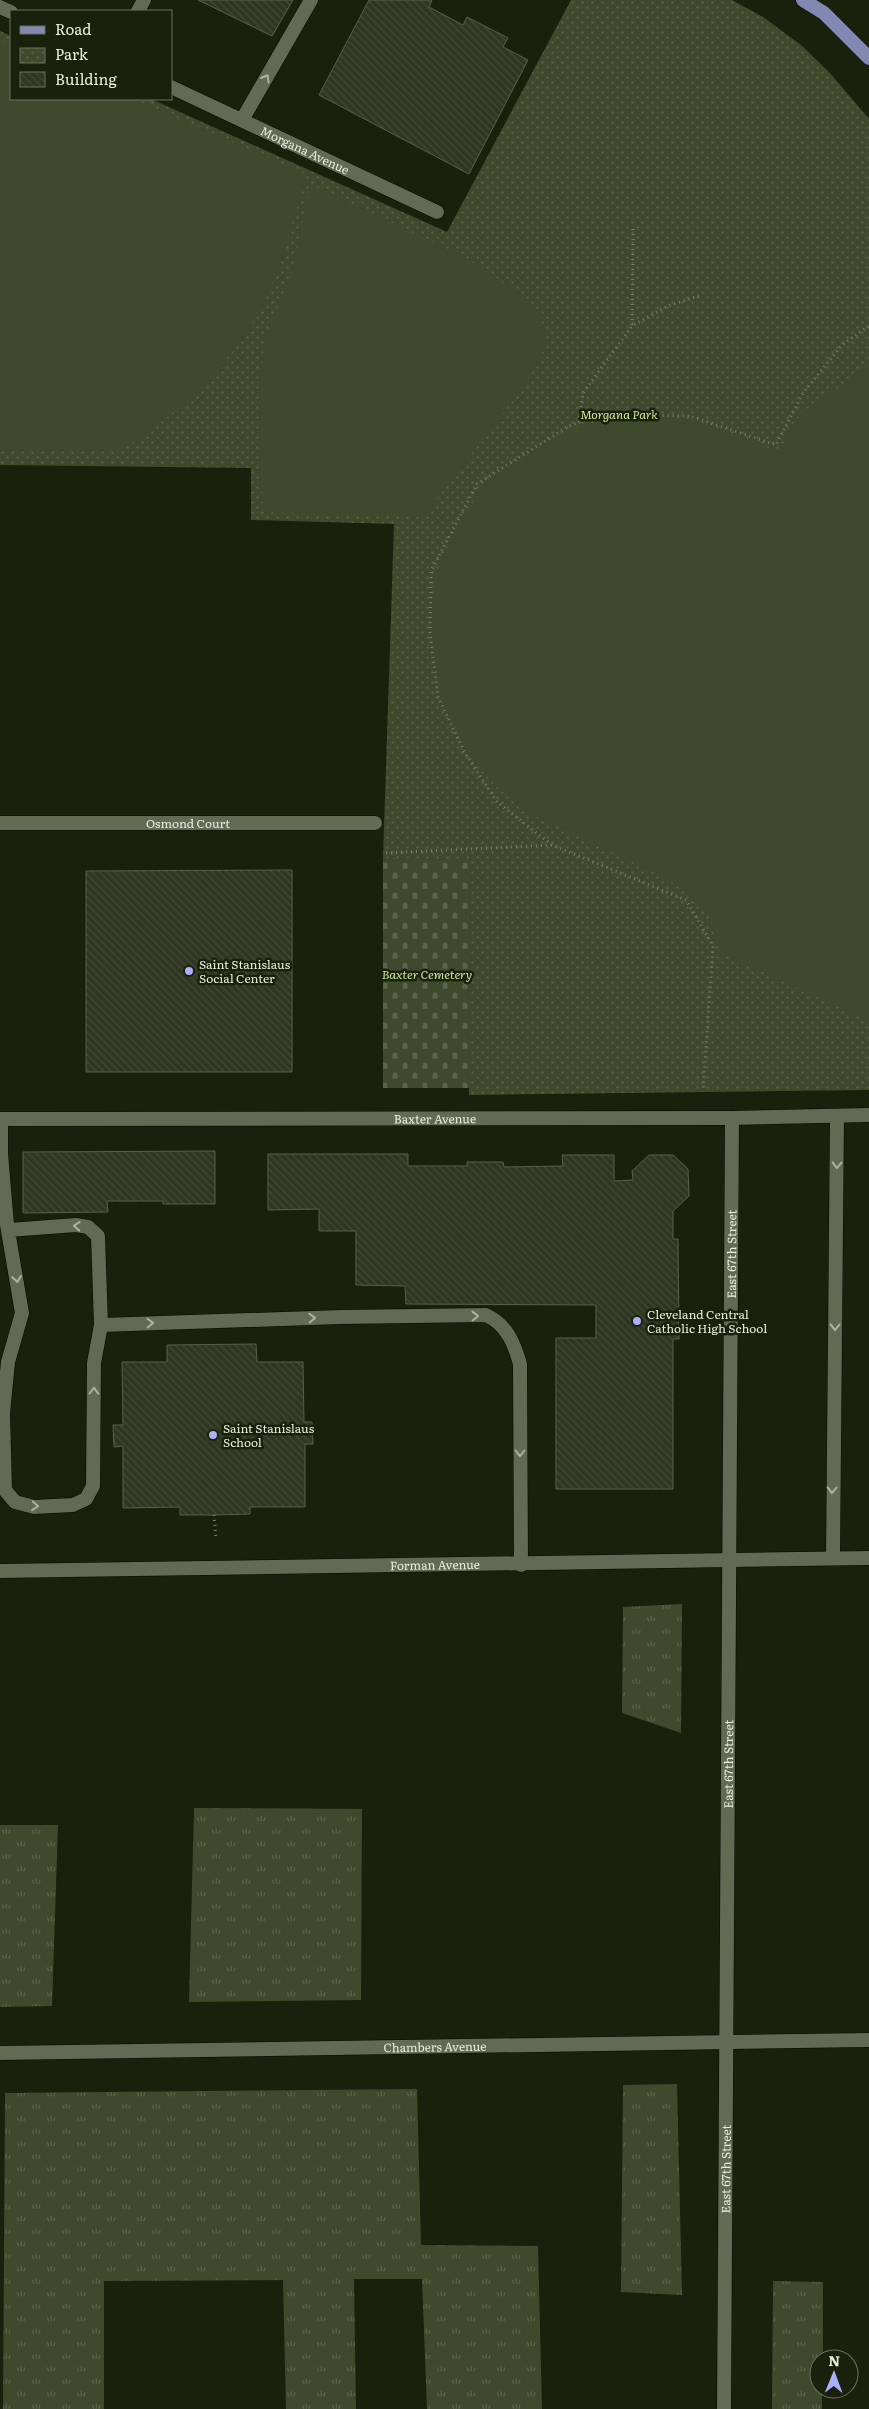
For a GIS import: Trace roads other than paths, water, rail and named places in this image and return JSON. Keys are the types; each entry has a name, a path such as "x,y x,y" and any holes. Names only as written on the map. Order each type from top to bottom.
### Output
{"main road":[{"path":"803,0 824,13 869,58"}],"street":[{"path":"242,120 311,0"},
{"name":"Morgana Avenue","path":"172,87 437,212"},
{"name":"Osmond Court","path":"0,823 375,823"},
{"path":"833,1558 837,1116"},
{"name":"Baxter Avenue","path":"1,1119 732,1118 869,1116"},
{"name":"East 67th Street","path":"724,2409 728,2043 732,1118"},
{"path":"1,1119 1,1153 9,1230 22,1313 8,1362 3,1413 5,1490 15,1502 34,1507 73,1505 86,1499 93,1486 94,1363 101,1325 98,1236 88,1227 76,1225 9,1230"},
{"path":"101,1325 486,1315 497,1321 509,1334 520,1364 521,1564"},
{"name":"Forman Avenue","path":"0,1571 869,1558"},
{"name":"Chambers Avenue","path":"0,2053 869,2040"}],"place":[{"name":"Saint Stanislaus Social Center","path":"189,971"},
{"name":"Cleveland Central Catholic High School","path":"637,1321"},
{"name":"Saint Stanislaus School","path":"213,1435"}],"park label":[{"name":"Morgana Park","path":"619,414"},
{"name":"Baxter Cemetery","path":"427,974"}]}
